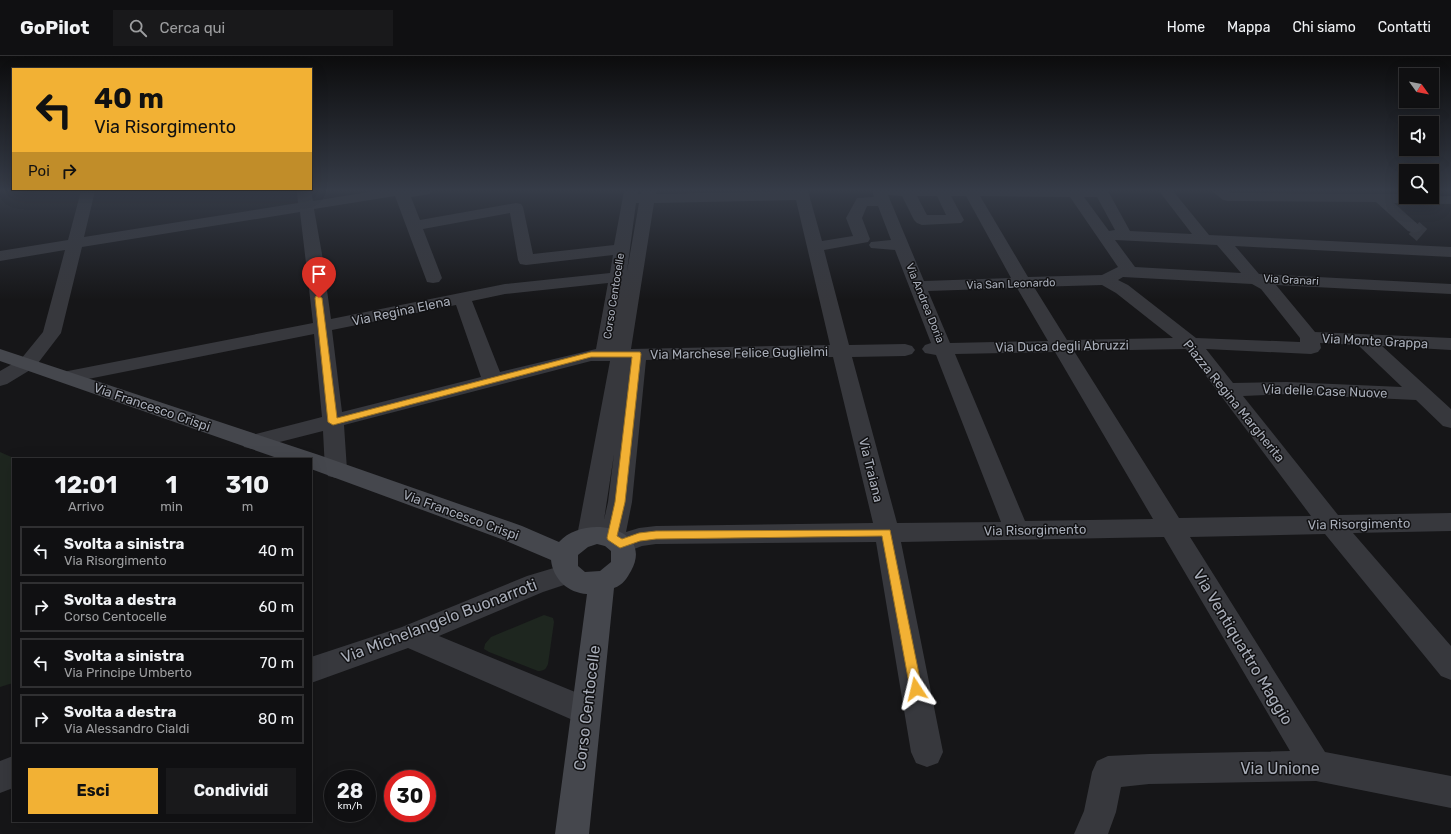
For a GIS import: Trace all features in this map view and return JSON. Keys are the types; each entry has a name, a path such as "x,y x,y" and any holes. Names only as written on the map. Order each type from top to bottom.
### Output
{"street":[{"path":"0,380 28,363 52,333 79,227"},
{"path":"0,256 152,227"},
{"path":"310,227 333,422 336,470"},
{"path":"415,227 433,278"},
{"path":"520,227 526,260 622,249"},
{"name":"Corso Centocelle","path":"607,539 620,502 621,354 617,277 622,249 629,227"},
{"path":"621,354 635,227"},
{"name":"Via Traiana","path":"810,227 887,532 927,752"},
{"path":"815,247 862,239 858,227"},
{"name":"Via Andrea Doria","path":"894,227 918,286 938,349 1017,531"},
{"path":"991,227 1171,528"},
{"path":"1100,227 1130,272"},
{"path":"1121,227 1125,235"},
{"path":"1195,227 1204,239"},
{"path":"1105,234 1451,252"},
{"path":"1222,240 1254,278 1266,285 1309,337"},
{"path":"877,245 901,245"},
{"path":"1105,280 1120,272 1130,272"},
{"name":"Via Granari","path":"1130,272 1451,289"},
{"name":"Via Regina Elena","path":"68,377 505,289 617,277"},
{"name":"Via San Leonardo","path":"918,286 1105,280"},
{"name":"Piazza Regina Margherita","path":"1105,280 1122,289 1192,343 1332,525 1451,667"},
{"path":"462,298 493,381"},
{"name":"Via Monte Grappa","path":"1192,343 1311,348 1309,337 1451,344"},
{"path":"1364,340 1451,421"},
{"name":"Via Duca degli Abruzzi","path":"938,349 1192,343"},
{"path":"841,351 905,350"},
{"name":"Via Marchese Felice Guglielmi","path":"252,442 591,355 841,351"},
{"name":"Via Francesco Crispi","path":"0,355 28,363 301,458"},
{"name":"Via delle Case Nuove","path":"1227,390 1287,388 1422,394"},
{"name":"Via Francesco Crispi","path":"312,462 513,533 566,564"},
{"name":"Via Risorgimento","path":"607,539 656,535 1017,531 1451,522"},
{"name":"Via Ventiquattro Maggio","path":"1171,528 1316,766"},
{"path":"607,539 625,552 623,566 616,574 602,582 580,582 566,564 574,543 607,539"},
{"name":"Via Michelangelo Buonarroti","path":"312,670 410,636 536,583 566,564"},
{"name":"Corso Centocelle","path":"572,834 602,582"},
{"path":"410,636 586,711"},
{"name":"Via Unione","path":"1091,834 1100,812 1108,772 1149,769 1316,766 1451,792"},
{"path":"0,776 12,772"}],"shaded area":[{"path":"0,452 14,458 12,458 12,683 0,687"},
{"path":"544,615 553,618 554,622 548,664 543,670 538,671 484,649 485,644 491,637"}],"tunnel":[{"path":"1414,228 1422,235"}],"route":[{"path":"319,298 321,327 333,422 591,355 637,354 620,502 612,538 620,544 639,537 656,535 887,532 916,689"}]}
